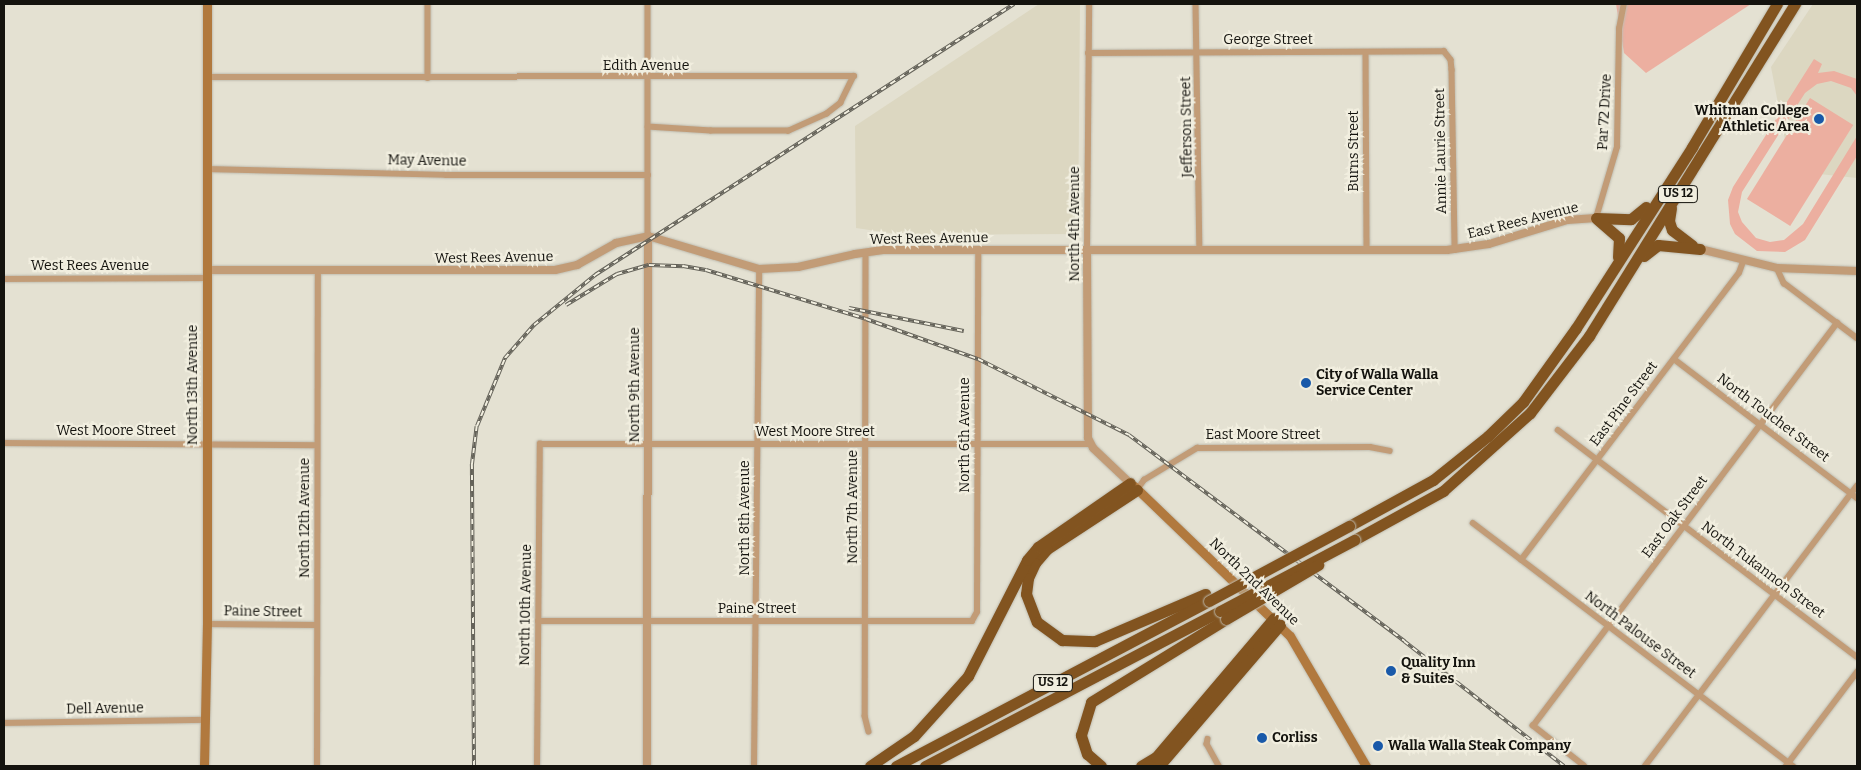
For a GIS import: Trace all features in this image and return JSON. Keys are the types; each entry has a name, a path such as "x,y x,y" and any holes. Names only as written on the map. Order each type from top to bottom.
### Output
{"highway":[{"name":"US 12","path":"925,766 1223,615 1443,491 1499,444 1530,413 1603,314 1796,4"},
{"name":"US 12","path":"896,766 1207,597 1274,566 1433,480 1516,409 1576,328 1692,147 1774,8"},
{"path":"1596,218 1631,219 1642,213 1692,147"},
{"path":"1674,200 1669,217 1672,230 1679,238 1700,249"},
{"path":"1596,218 1619,238 1620,252 1616,264"},
{"path":"1603,314 1651,248 1666,245 1700,249"},
{"path":"1134,486 1047,549 1035,563 1028,578 1026,594 1037,622 1062,640 1095,641 1207,597"},
{"path":"870,766 914,736 968,676 1027,560 1038,547 1134,486"},
{"path":"1101,766 1087,754 1081,735 1091,702 1223,615"},
{"path":"1141,766 1156,757 1277,622"},
{"path":"1159,766 1277,622"}],"main road":[{"name":"North 13th Avenue","path":"204,766 208,624 207,4"},
{"name":"North 2nd Avenue","path":"1134,486 1277,622 1297,646 1365,766"}],"street":[{"path":"428,4 428,78"},
{"name":"North 9th Avenue","path":"647,766 648,4"},
{"name":"North 4th Avenue","path":"1090,4 1087,250 1087,433 1090,444"},
{"name":"Jefferson Street","path":"1196,4 1200,250"},
{"name":"Par 72 Drive","path":"1596,218 1617,147 1618,29 1624,4"},
{"name":"George Street","path":"1088,53 1366,52 1437,49 1447,53"},
{"name":"Burns Street","path":"1366,52 1366,250"},
{"name":"Annie Laurie Street","path":"1447,53 1452,70 1455,250"},
{"name":"Edith Avenue","path":"206,77 648,79 854,76 841,104 827,114 789,131 711,131 648,127"},
{"name":"May Avenue","path":"206,169 446,175 648,175"},
{"name":"East Rees Avenue","path":"1366,250 1455,250 1489,244 1567,220 1596,218"},
{"name":"West Rees Avenue","path":"4,279 318,271 555,270 577,265 616,243 648,236 759,269 798,268 866,252 978,250 1366,250"},
{"path":"1700,249 1743,262 1777,268 1857,271"},
{"name":"North 6th Avenue","path":"974,619 977,612 978,250"},
{"name":"North 7th Avenue","path":"866,252 865,716 869,732"},
{"name":"East Pine Street","path":"1521,560 1739,273 1743,262"},
{"path":"1777,268 1784,283 1857,338"},
{"name":"North 8th Avenue","path":"754,766 759,269"},
{"name":"North 12th Avenue","path":"317,766 318,271"},
{"name":"East Oak Street","path":"1584,766 1533,726 1837,323"},
{"name":"North Touchet Street","path":"1674,358 1857,498"},
{"name":"North Tukannon Street","path":"1558,430 1857,657"},
{"name":"West Moore Street","path":"4,443 317,445"},
{"name":"West Moore Street","path":"540,444 978,446 1090,444"},
{"name":"North 10th Avenue","path":"537,766 540,444"},
{"name":"North 2nd Avenue","path":"1090,444 1134,486"},
{"name":"East Moore Street","path":"1134,486 1196,448 1370,447 1390,452"},
{"name":"East Moore Street","path":"1134,486 1144,480"},
{"path":"1645,766 1857,486"},
{"name":"North Palouse Street","path":"1473,523 1789,765"},
{"name":"Paine Street","path":"538,621 965,623 974,619"},
{"name":"Paine Street","path":"208,624 317,625"},
{"path":"1789,765 1857,672"},
{"name":"Dell Avenue","path":"4,723 206,720"},
{"path":"1208,739 1207,744 1219,766"}],"shaded area":[{"path":"1039,4 1080,4 1078,234 903,235 856,228 855,126"},
{"path":"1616,4 1751,4 1646,73 1624,53"},
{"name":"Whitman College Athletic Area","path":"1813,4 1857,4 1857,178 1791,171 1771,67"},
{"path":"1814,59 1822,64 1818,73 1834,71 1857,79 1857,96 1851,88 1831,81 1817,84 1805,93 1742,192 1738,212 1742,222 1756,238 1770,242 1784,240 1803,224 1857,136 1857,156 1805,240 1785,252 1757,251 1735,234 1730,224 1728,200 1733,187"},
{"path":"1810,98 1853,125 1790,226 1747,199"}],"railway":[{"path":"474,766 472,464 477,426 505,358 534,325 595,275 1014,4"},
{"path":"566,305 617,274 649,265 683,266 706,270 866,319 978,359 1129,435 1404,641 1564,766"},
{"path":"849,308 964,331"}],"place":[{"name":"Whitman College Athletic Area","path":"1819,119"},
{"name":"City of Walla Walla Service Center","path":"1306,383"},
{"name":"Quality Inn & Suites","path":"1391,671"},
{"name":"Corliss","path":"1262,738"},
{"name":"Walla Walla Steak Company","path":"1378,746"}]}
